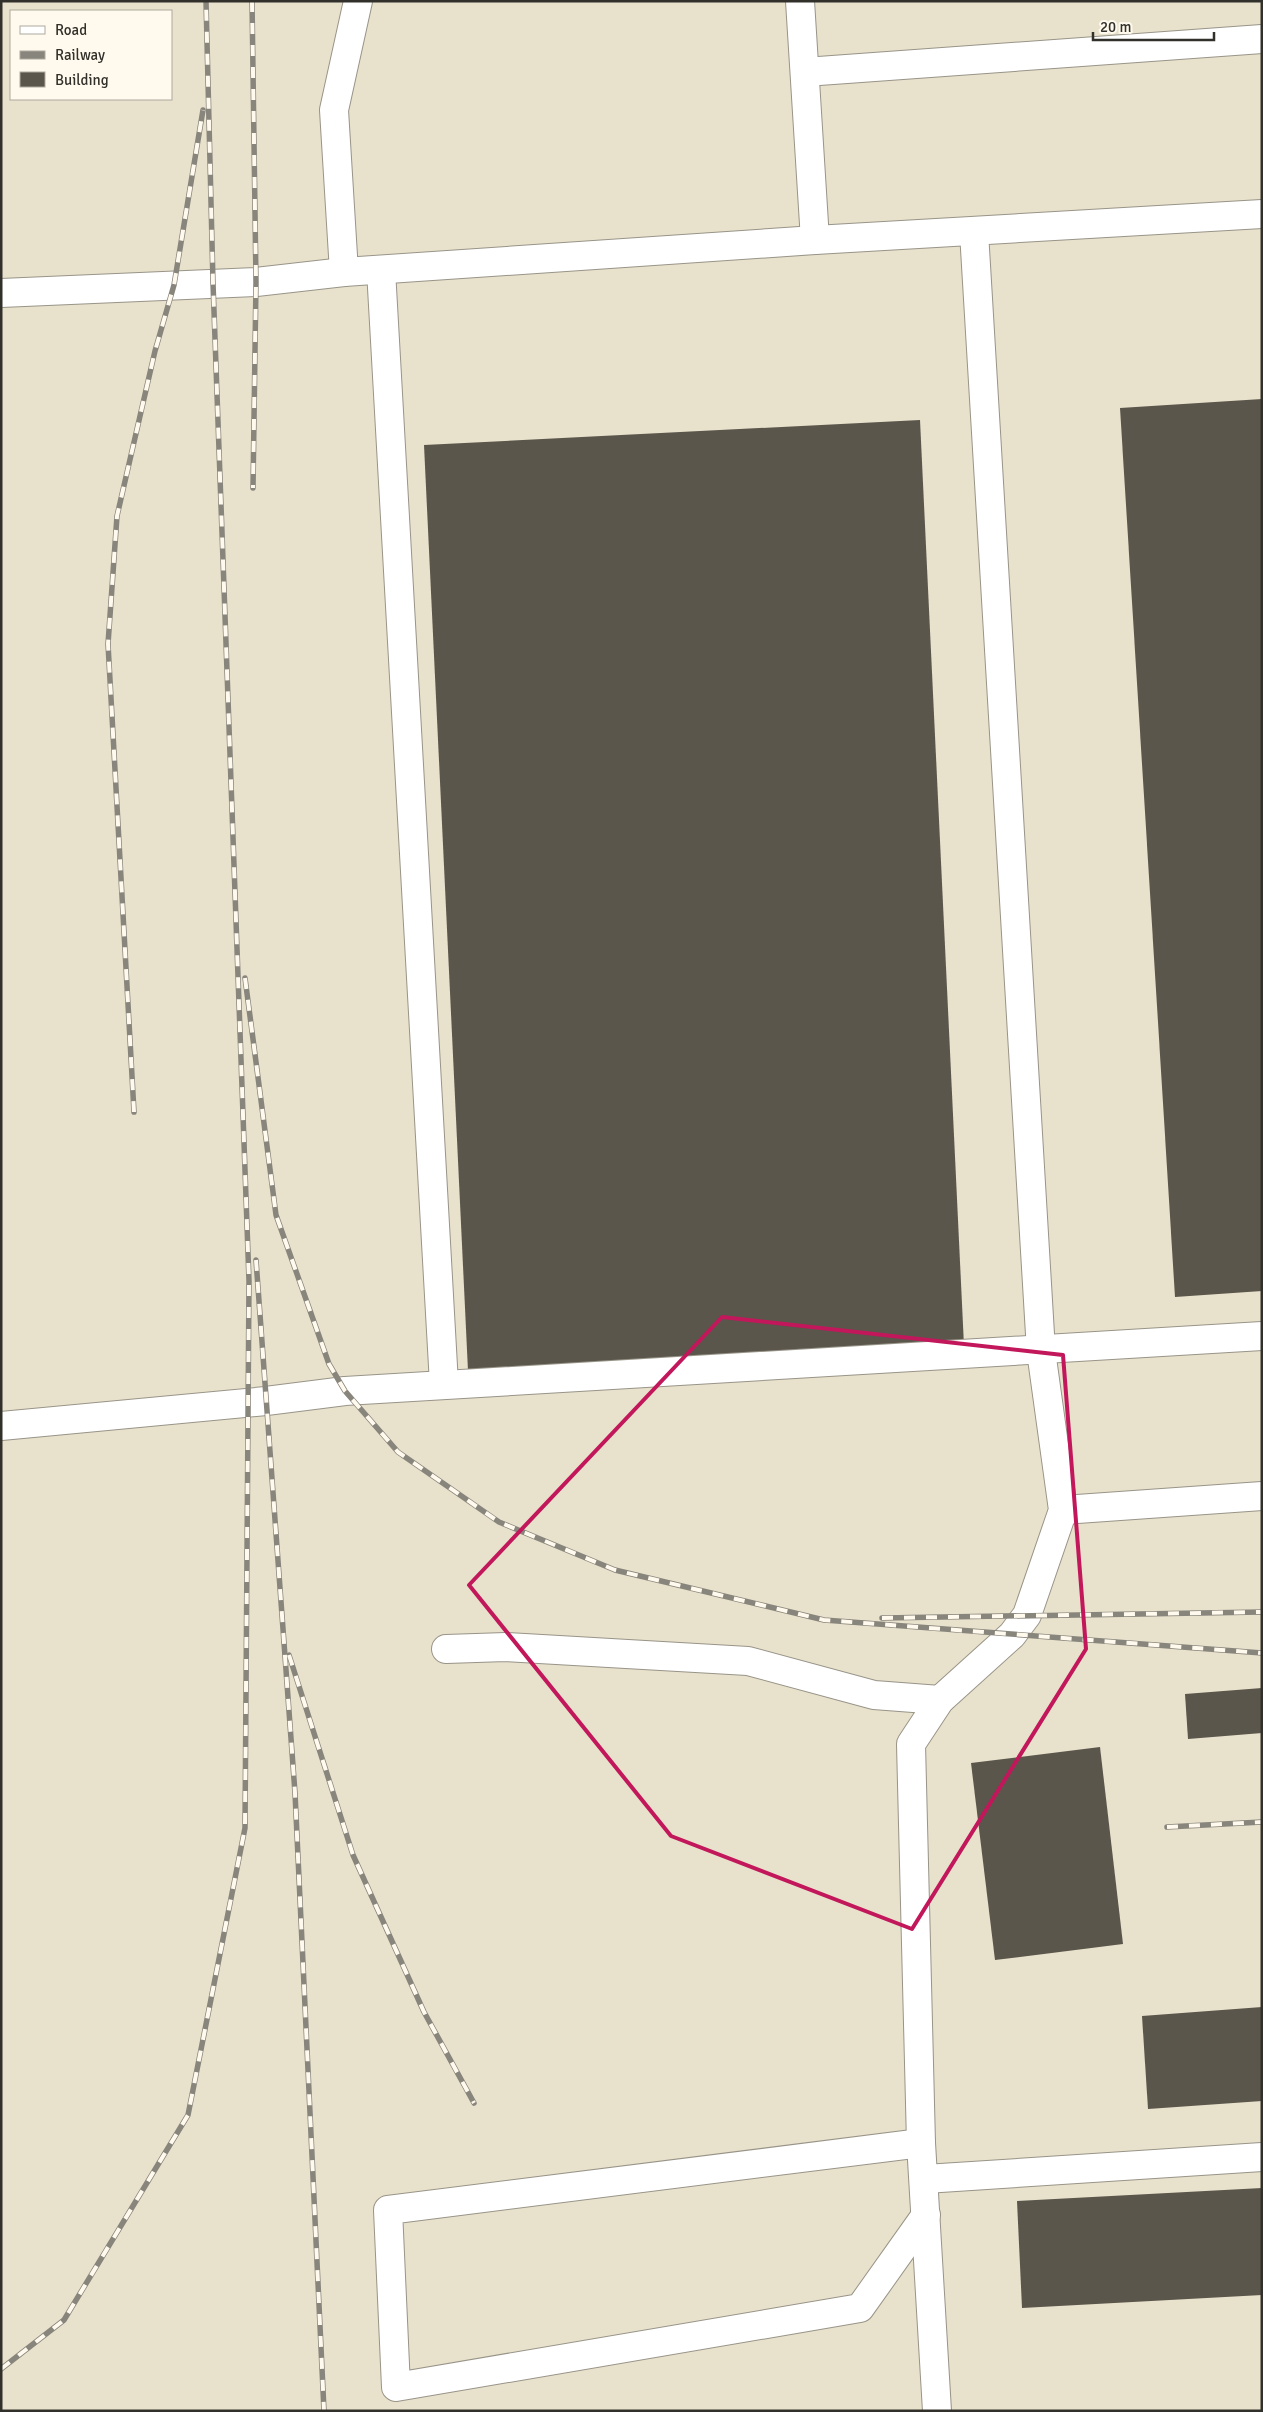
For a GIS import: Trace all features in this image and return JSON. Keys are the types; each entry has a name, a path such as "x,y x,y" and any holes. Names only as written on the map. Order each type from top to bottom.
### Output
{"lane":[{"path":"344,272 334,110 358,1"},
{"path":"800,1 815,240"},
{"path":"805,72 1262,39"},
{"path":"1,292 256,282 344,272 815,240 1262,214"},
{"path":"937,2411 925,2179 921,2144 911,1744 940,1700 1012,1635 1026,1615 1063,1510 1041,1351 974,232"},
{"path":"381,270 444,1384"},
{"path":"1,1426 266,1401 345,1391 1041,1351 1262,1336"},
{"path":"1063,1510 1262,1496"},
{"path":"446,1649 506,1647 748,1661 874,1695 940,1700"},
{"path":"921,2144 388,2210 397,2399 860,2308 926,2215"},
{"path":"925,2179 1262,2157"}],"highlighted area":[{"path":"722,1317 1063,1355 1086,1649 912,1929 671,1836 469,1585"}],"shaded area":[{"path":"1,1 1262,1 1262,2411 1,2411"}],"building":[{"path":"1262,399 1262,1291 1175,1297 1120,408"},
{"path":"920,420 964,1346 468,1371 424,445"},
{"path":"1262,1688 1262,1733 1188,1739 1185,1694"},
{"path":"1100,1747 1123,1944 995,1960 971,1763"},
{"path":"1262,2007 1262,2101 1148,2109 1142,2016"},
{"path":"1262,2188 1262,2295 1022,2308 1017,2201"}],"railway":[{"path":"1,2369 64,2320 188,2115 245,1828 249,1281 213,283 206,1"},
{"path":"252,1 256,282 253,488"},
{"path":"134,1112 108,644 117,516 155,351 174,285 203,110"},
{"path":"245,978 276,1215 329,1364 345,1391 398,1452 499,1522 615,1570 824,1620 1262,1653"},
{"path":"256,1260 295,1793 324,2411"},
{"path":"882,1618 1262,1612"},
{"path":"289,1655 353,1855 424,2012 474,2103"},
{"path":"1167,1827 1262,1822"}]}
